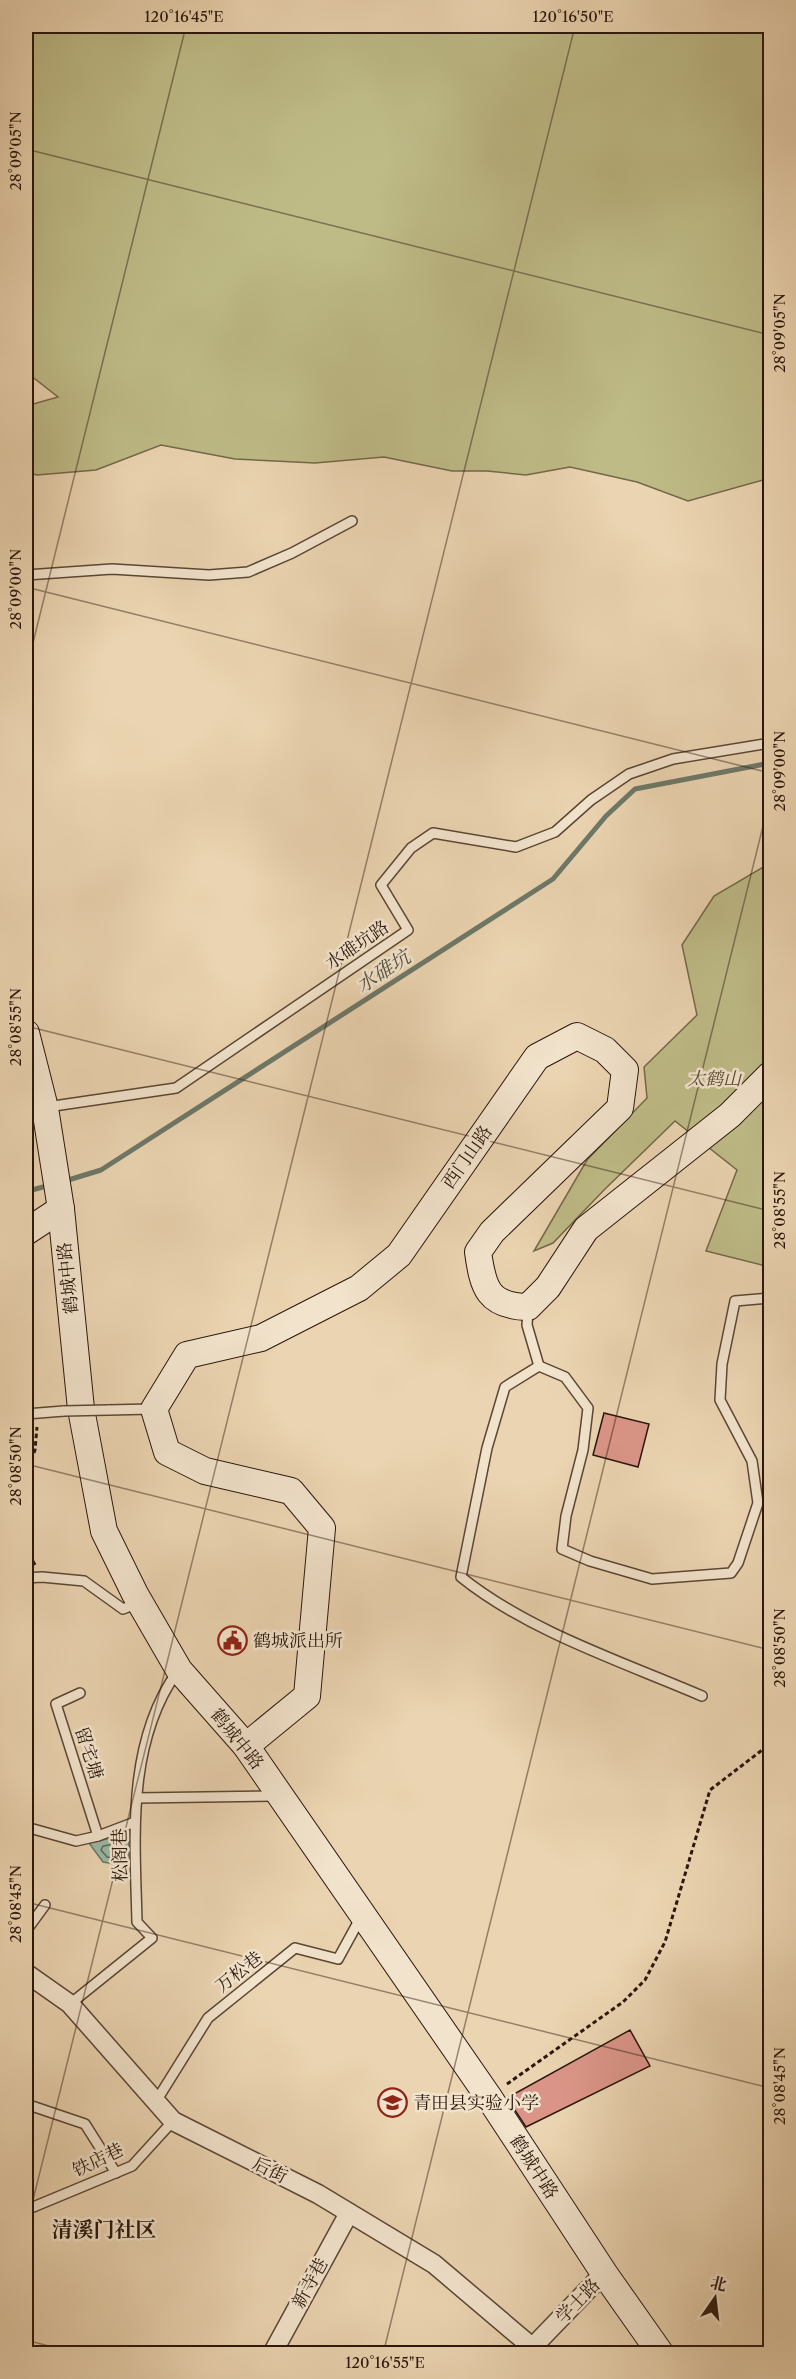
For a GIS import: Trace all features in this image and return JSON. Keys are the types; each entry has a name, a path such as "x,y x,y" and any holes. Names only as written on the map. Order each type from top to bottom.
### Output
{"street":[{"name":"鹤城中路","path":"27,1035 45,1108 58,1192 81,1409 104,1531 179,1670 246,1746 488,2096 604,2274 661,2354"},
{"name":"西门山路","path":"154,1409 187,1355 261,1338 359,1288 399,1255 537,1057 577,1036 604,1050 625,1070 620,1108 492,1232 478,1252 483,1283 499,1302 513,1307 528,1307"},
{"path":"528,1307 548,1287 586,1229 730,1115 771,1075"},
{"path":"26,1232 58,1192"},
{"path":"154,1409 167,1452 205,1471 291,1491 322,1528 307,1696 246,1746"},
{"name":"后街","path":"26,1973 69,2004 173,2121 318,2194 434,2264 529,2350"},
{"name":"新寺巷","path":"272,2354 349,2213"},
{"name":"学士路","path":"529,2350 604,2274"}],"lane":[{"path":"26,575 112,568 209,575 248,572 292,553 352,520"},
{"name":"水碓坑路","path":"45,1108 176,1088 408,930 381,885 411,848 433,833 516,847 555,832 591,800 629,774 673,759 771,743"},
{"path":"539,1366 565,1377 588,1408 583,1450 566,1516 562,1549 590,1561 652,1579 731,1573 738,1563 758,1503 752,1461 720,1400 722,1364 735,1301 771,1298"},
{"path":"528,1307 527,1325 539,1366"},
{"path":"539,1366 505,1387 487,1448 462,1577 479,1592 539,1626 702,1696"},
{"path":"26,1414 154,1409"},
{"path":"26,1578 42,1577 84,1581 123,1609 141,1603"},
{"name":"松阁巷","path":"69,2004 152,1938 137,1922 135,1822 138,1779 150,1732 166,1688 179,1670"},
{"name":"留宅塘","path":"80,1693 56,1704 98,1836"},
{"path":"137,1798 280,1796"},
{"path":"26,1827 76,1841 98,1836 135,1822"},
{"path":"26,1931 45,1905"},
{"name":"万松巷","path":"156,2103 208,2018 295,1948 338,1959 363,1915"},
{"path":"26,2104 85,2124 116,2173"},
{"name":"铁店巷","path":"26,2210 132,2166 173,2121"}],"path":[{"path":"26,1474 35,1450 38,1413"},
{"path":"488,2096 623,2002 645,1980 665,1942 710,1790 771,1744"}],"green space":[{"path":"26,26 770,26 770,478 688,501 637,482 570,467 526,475 487,471 452,471 384,457 315,463 235,459 161,445 96,470 37,475 26,472 26,406 58,397 26,372"},
{"name":"太鹤山","path":"770,863 770,1267 706,1251 737,1170 675,1121 553,1243 534,1251 587,1160 647,1098 644,1067 697,1015 682,945 714,896"}],"water":[{"path":"129,1834 128,1866 103,1862 89,1843"}],"building":[{"path":"604,1413 649,1424 638,1467 593,1455"},
{"path":"630,2030 650,2066 526,2127 507,2098"}],"waterway":[{"name":"水碓坑","path":"65,1181 101,1170 553,879 606,816 635,789 770,763"},
{"name":"水碓坑","path":"26,1155 32,1190 50,1185"}],"place":[{"name":"鹤城派出所","path":"232,1641"},
{"name":"青田县实验小学","path":"392,2103"}],"district":[{"name":"清溪门社区","path":"104,2229"}]}
